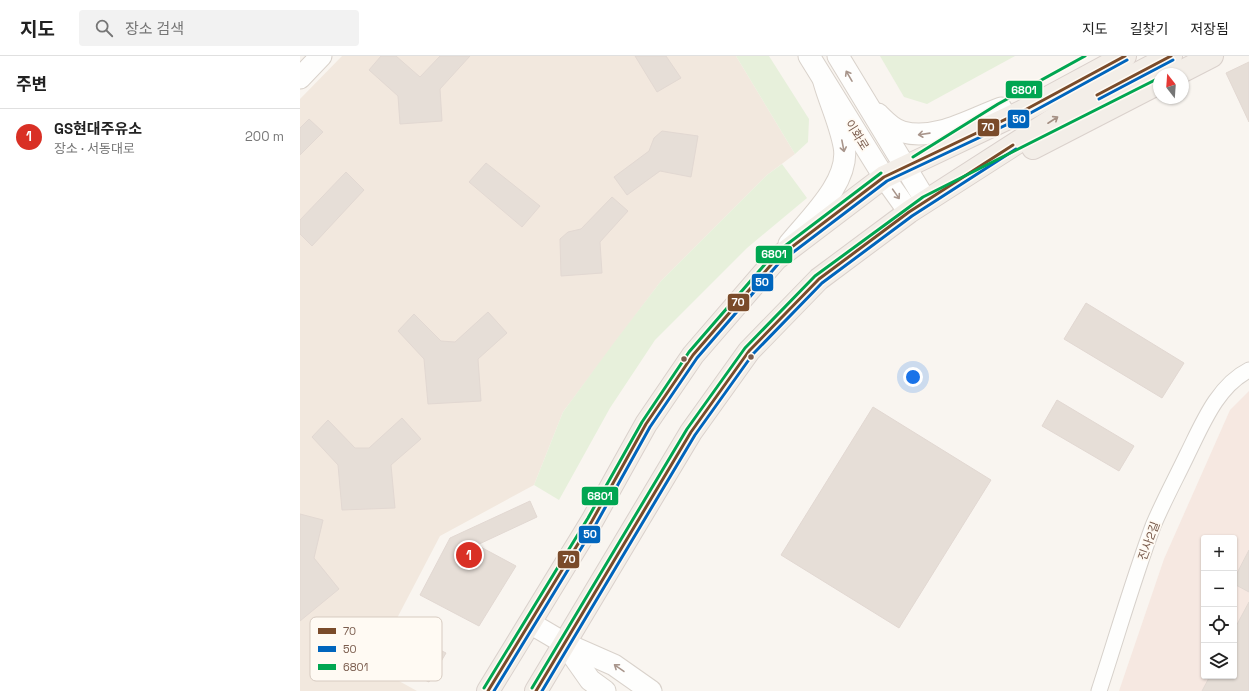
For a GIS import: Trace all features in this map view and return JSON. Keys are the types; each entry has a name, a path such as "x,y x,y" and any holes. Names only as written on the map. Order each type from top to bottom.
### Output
{"main road":[{"path":"910,164 1001,108 1095,56"},
{"path":"488,691 592,521 646,424 693,355 776,259 884,177 1023,111 1125,56"},
{"path":"536,691 691,432 749,351 819,279 917,206 1068,110 1171,56"},
{"path":"1189,68 1212,56"},
{"path":"917,206 1153,86"}],"street":[{"path":"300,78 321,56"},
{"name":"이화로","path":"809,56 884,177 917,206"},
{"path":"838,56 861,96 910,164 917,206"},
{"path":"776,259 820,207 842,174 845,159 844,146 824,82"},
{"path":"861,96 887,123 901,132 920,135 943,130 1001,108"},
{"name":"진사2길","path":"1099,691 1154,526 1205,418 1218,398 1239,376 1249,370"},
{"path":"530,623 564,643 614,665 651,691"},
{"path":"564,643 590,680 605,691"}],"shaded area":[{"path":"342,56 736,56 795,154 767,175 661,281 563,412 534,485 440,536 398,617 310,617 310,681 399,681 417,691 300,691 300,99"},
{"path":"1249,391 1249,691 1119,691 1164,559 1230,410"}],"green space":[{"path":"736,56 769,56 809,119 808,142 795,154"},
{"path":"880,56 1015,56 927,104 904,97"},
{"path":"782,164 807,198 747,248 655,340 610,408 559,500 534,485 563,412 661,281 767,175"}],"building":[{"path":"381,56 396,56 420,77 440,56 470,56 440,89 442,121 400,124 398,96 369,70"},
{"path":"635,56 666,56 681,78 657,92"},
{"path":"1249,62 1249,122 1226,73"},
{"path":"309,119 323,132 300,155 300,128"},
{"path":"662,131 698,136 691,177 660,171 627,195 614,177 649,151 654,138"},
{"path":"486,163 540,206 522,227 469,182"},
{"path":"346,172 364,190 312,246 300,234 300,220"},
{"path":"612,197 628,211 600,242 602,273 561,276 560,239 568,232 581,229"},
{"path":"1086,303 1184,363 1162,398 1064,339"},
{"path":"488,312 507,333 478,359 481,401 428,404 424,359 398,331 414,314 441,341 455,342"},
{"path":"1057,400 1134,446 1119,471 1042,426"},
{"path":"873,407 991,480 899,628 781,555"},
{"path":"402,418 421,439 391,465 395,508 342,510 338,465 312,437 328,420 355,448 369,448"},
{"path":"530,501 537,517 477,545 516,566 479,626 420,595 450,538"},
{"path":"300,514 323,520 314,558 339,589 300,621"},
{"path":"1249,550 1249,592 1237,586 1237,573"},
{"path":"1249,602 1249,691 1202,691 1208,679 1237,679 1237,624"},
{"path":"442,651 446,653 442,660"}],"transit line":[{"name":"6801","path":"913,157 998,104 1085,56"},
{"name":"70","path":"488,691 592,521 646,424 693,355 776,259 884,177 1023,111 1125,56"},
{"name":"70","path":"1097,95 1171,56"},
{"name":"50","path":"494,691 596,524 650,427 697,358 779,263 887,181 1025,116 1127,60"},
{"name":"50","path":"1099,99 1173,60"},
{"name":"6801","path":"532,688 687,429 745,348 815,276 923,197 1153,81"},
{"name":"70","path":"536,691 691,432 749,351 819,279 909,212 1013,145"},
{"name":"50","path":"542,691 695,435 753,354 822,283 912,216 1016,149"},
{"name":"6801","path":"484,688 588,518 642,422 689,352 773,255 881,173"}],"place":[{"name":"GS현대주유소","path":"469,555"}]}
